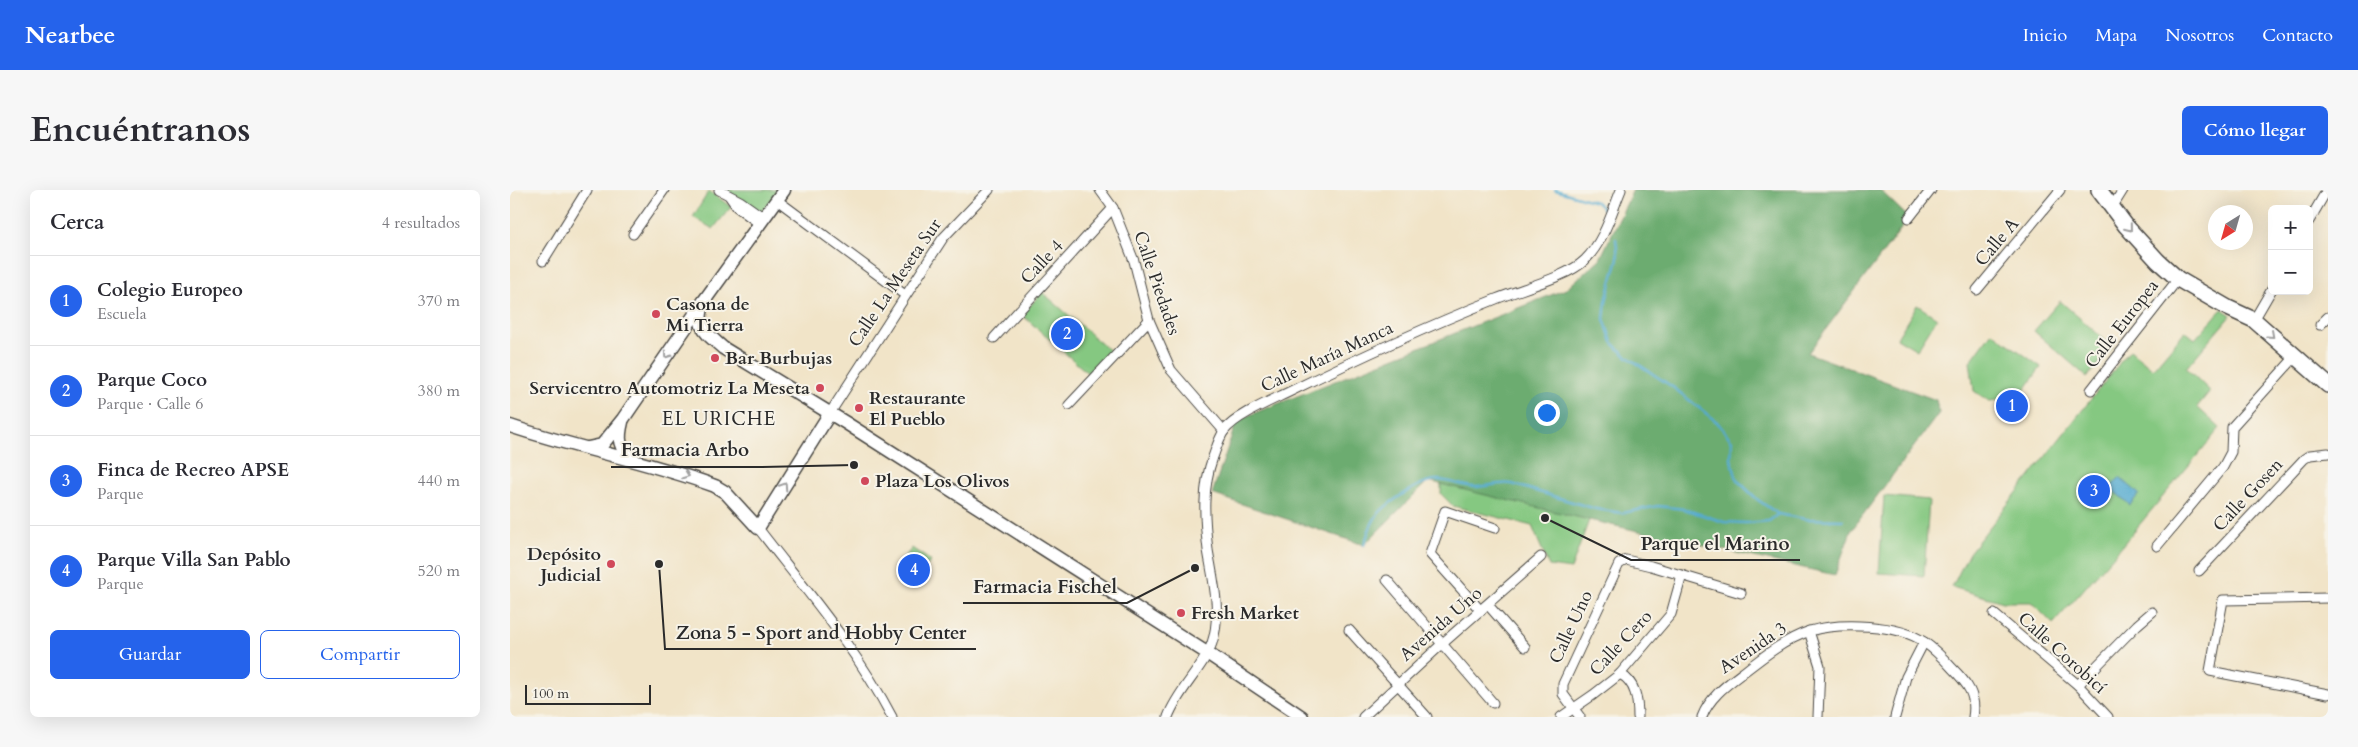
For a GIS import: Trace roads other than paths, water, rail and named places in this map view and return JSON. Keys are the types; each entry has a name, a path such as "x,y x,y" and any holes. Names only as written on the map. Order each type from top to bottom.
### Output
{"main road":[{"path":"2099,190 2113,206 2126,226 2151,254 2178,279 2228,308 2254,320 2328,385"},
{"path":"588,448 602,445 623,419 704,300 781,195"},
{"path":"704,300 699,315 700,323 709,336 723,348"},
{"path":"678,340 692,333 723,348 1207,653 1302,717"},
{"path":"817,406 825,417 823,425"},
{"name":"Calle La Meseta Sur","path":"758,528 830,414"},
{"path":"623,419 620,444 625,452 638,460"},
{"path":"510,426 673,471 725,492 758,514 769,509"},
{"path":"725,492 758,528"}],"street":[{"path":"633,234 664,190"},
{"path":"719,190 729,197 737,207 762,221"},
{"name":"Calle La Meseta Sur","path":"830,414 905,294 943,238 989,190"},
{"name":"Calle Piedades","path":"1100,190 1113,208 1134,262 1149,320 1171,370 1224,431"},
{"name":"Calle María Manca","path":"1224,431 1237,420 1338,367 1495,299 1573,269 1585,260 1600,240 1621,190"},
{"path":"1909,218 1932,190"},
{"name":"Calle A","path":"1977,290 2060,190"},
{"path":"2113,206 2123,190"},
{"path":"2313,214 2327,190"},
{"path":"542,261 585,191"},
{"path":"781,195 905,294"},
{"name":"Calle 4","path":"994,338 1113,208"},
{"name":"Calle Europea","path":"2091,390 2178,279"},
{"path":"2254,320 2269,295"},
{"path":"2320,325 2328,318"},
{"path":"1069,405 1149,320"},
{"path":"2157,546 2222,467 2231,452 2232,427 2295,357"},
{"path":"1168,717 1173,703 1212,644 1216,612 1216,592 1205,521 1205,489 1209,468 1224,431"},
{"name":"Calle Gosen","path":"2198,571 2304,459 2310,455 2328,453"},
{"path":"1495,528 1445,512 1430,554 1526,647"},
{"path":"758,528 852,650 877,688 892,717"},
{"name":"Avenida Uno","path":"1363,717 1443,643 1541,557"},
{"name":"Calle Uno","path":"1574,708 1564,694 1563,684 1619,564 1623,561 1682,575"},
{"path":"1682,575 1741,593"},
{"name":"Calle Cero","path":"1561,717 1620,674 1670,614 1682,575"},
{"path":"1387,580 1493,703"},
{"path":"2328,598 2223,600 2210,671 2328,694"},
{"path":"2078,685 2136,624 2152,612"},
{"name":"Calle Corobicí","path":"1994,614 2078,685 2108,717"},
{"name":"Avenida 3","path":"1702,717 1714,696 1728,684 1778,648 1809,631 1834,627 1867,627 1900,632 1924,642"},
{"path":"1350,630 1427,717"},
{"path":"1809,631 1820,666 1818,717"},
{"path":"1895,717 1906,677 1924,642 1965,681 1972,693 1974,704 1973,717"},
{"path":"1620,674 1628,679 1634,689 1638,717"},
{"path":"1574,708 1580,717"}],"water":[{"path":"2120,477 2139,494 2130,505 2110,488"}],"waterway":[{"path":"1555,190 1596,202 1601,206 1606,215"},
{"path":"1616,239 1618,258 1606,301 1604,319 1612,342 1626,356 1674,388 1717,422 1732,441 1731,459 1737,480 1758,500 1778,514"},
{"path":"1364,545 1369,529 1378,514 1393,501 1412,489 1421,484 1437,480 1474,487 1512,484 1596,509 1622,513 1658,506 1684,509 1724,522 1769,521 1778,514 1805,519 1843,520"}],"place":[{"name":"Casona de Mi Tierra","path":"656,314"},
{"name":"Parque Coco","path":"1067,334"},
{"name":"Bar Burbujas","path":"715,358"},
{"name":"Servicentro Automotriz La Meseta","path":"820,388"},
{"name":"Colegio Europeo","path":"2012,406"},
{"name":"Restaurante El Pueblo","path":"859,408"},
{"name":"Farmacia Arbo","path":"854,465"},
{"name":"Plaza Los Olivos","path":"865,481"},
{"name":"Finca de Recreo APSE","path":"2094,491"},
{"name":"Parque el Marino","path":"1545,518"},
{"name":"Depósito Judicial","path":"611,564"},
{"name":"Zona 5 - Sport and Hobby Center","path":"659,564"},
{"name":"Farmacia Fischel","path":"1195,568"},
{"name":"Parque Villa San Pablo","path":"914,570"},
{"name":"Fresh Market","path":"1181,613"}],"district":[{"name":"EL URICHE","path":"719,419"}]}
